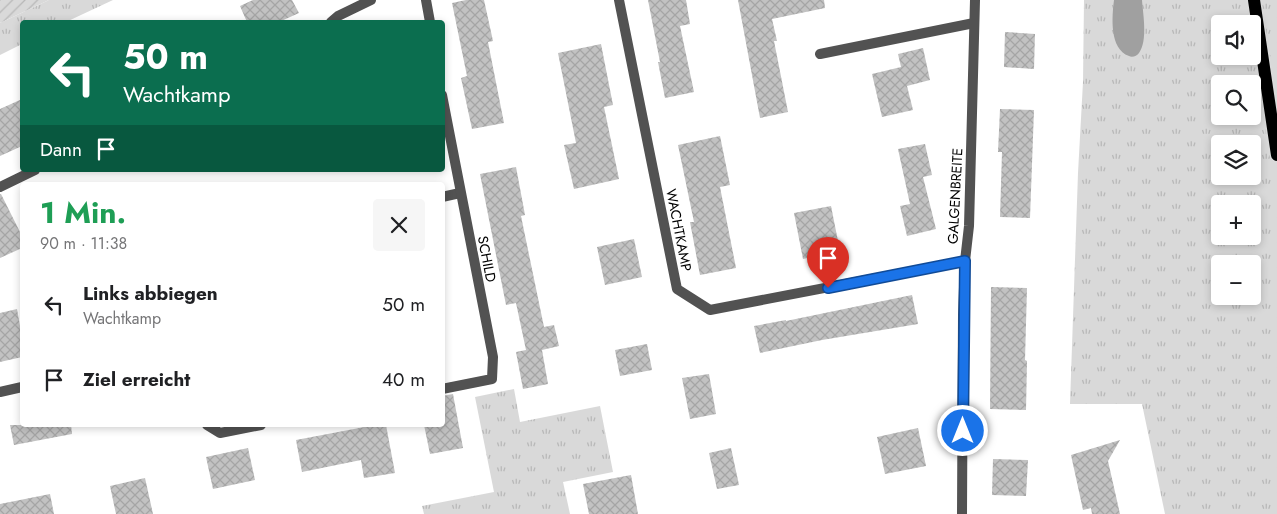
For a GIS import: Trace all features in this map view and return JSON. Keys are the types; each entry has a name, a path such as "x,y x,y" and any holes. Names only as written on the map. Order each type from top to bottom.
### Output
{"main road":[{"path":"1254,0 1277,155"}],"street":[{"path":"334,20 338,16 371,0"},
{"path":"426,0 430,20"},
{"name":"WACHTKAMP","path":"619,0 677,289 710,310 965,261"},
{"name":"GALGENBREITE","path":"962,514 965,261 969,226 975,0"},
{"path":"820,54 974,23"},
{"name":"SCHILD","path":"445,111 493,358 492,379 445,388"},
{"path":"0,187 31,172"},
{"path":"445,196 460,193"},
{"path":"0,392 20,387"},
{"path":"211,427 220,433 251,427"}],"green space":[{"path":"0,0 49,0 0,23"},
{"path":"49,0 113,0 70,20 20,20 20,45 0,55 0,23"},
{"path":"1084,0 1277,0 1277,514 1165,514 1142,404 1070,404 1083,82"},
{"path":"514,389 520,422 600,406 613,472 563,482 570,514 424,514 422,506 494,492 475,397"}],"shaded area":[{"path":"1114,0 1142,0 1143,42 1142,48 1137,55 1130,57 1118,47 1113,31"}],"building":[{"path":"253,0 292,0 299,13 283,20 246,20 240,6"},
{"path":"466,0 484,0 493,41 488,42 504,123 472,129 461,78 467,76 452,3"},
{"path":"648,0 686,0 690,24 680,26 694,92 665,98"},
{"path":"738,0 824,0 825,8 772,19 777,41 774,41 788,112 760,118"},
{"path":"1005,32 1035,34 1034,69 1004,67"},
{"path":"601,44 613,105 604,107 619,179 574,189 564,145 576,143 558,53"},
{"path":"923,48 930,80 907,86 913,110 882,117 872,74 901,67 898,54"},
{"path":"20,100 20,147 0,156 0,109"},
{"path":"1000,109 1034,110 1030,218 1000,217 1002,152 998,152"},
{"path":"720,136 730,185 720,187 736,268 700,275 690,222 694,222 678,145"},
{"path":"925,144 932,175 923,177 936,229 907,236 900,206 910,204 898,149"},
{"path":"516,167 525,215 521,216 544,327 554,325 559,346 542,350 548,384 523,389 516,352 526,350 516,303 506,305 480,174"},
{"path":"1,194 20,232 20,249 0,258"},
{"path":"831,206 840,251 803,259 794,213"},
{"path":"634,239 642,277 605,285 597,247"},
{"path":"991,287 1027,288 1026,410 990,409"},
{"path":"912,295 918,324 822,340 760,353 754,326"},
{"path":"17,309 20,326 20,357 0,362 0,313"},
{"path":"647,344 652,370 620,376 615,350"},
{"path":"709,374 716,414 690,419 682,378"},
{"path":"453,394 463,448 430,454 424,427 445,427 445,395"},
{"path":"10,425 20,425 20,427 71,427 72,434 14,445"},
{"path":"364,427 386,427 395,473 364,478 361,460 302,472 296,440"},
{"path":"918,428 926,466 885,474 877,437"},
{"path":"1120,440 1108,461 1120,514 1092,514 1091,508 1083,510 1071,455"},
{"path":"248,448 255,480 213,489 206,457"},
{"path":"731,448 739,485 717,489 709,453"},
{"path":"993,459 1028,460 1026,496 992,495"},
{"path":"631,475 638,514 589,514 583,484"},
{"path":"145,478 153,514 116,514 110,486"},
{"path":"50,494 54,514 0,514 0,504"}],"route":[{"path":"828,288 965,261 963,431"}]}
